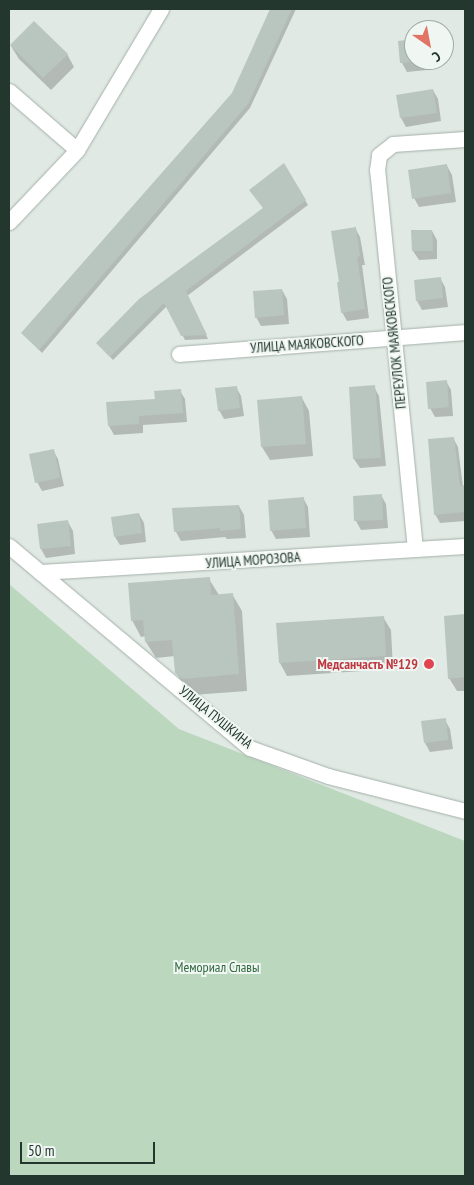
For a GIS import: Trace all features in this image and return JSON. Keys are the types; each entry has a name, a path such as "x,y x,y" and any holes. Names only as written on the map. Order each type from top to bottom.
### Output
{"street":[{"path":"9,222 77,150 161,9"},
{"path":"9,91 77,150"},
{"name":"ПЕРЕУЛОК МАЯКОВСКОГО","path":"415,550 377,170 379,155 394,144 465,139"},
{"name":"УЛИЦА МАЯКОВСКОГО","path":"179,354 465,332"},
{"name":"УЛИЦА ПУШКИНА","path":"9,546 250,748 328,776 465,811"},
{"name":"УЛИЦА МОРОЗОВА","path":"40,572 465,546"}],"green space":[{"name":"Мемориал Славы","path":"9,584 179,729 465,841 465,1176 9,1176"}],"building":[{"path":"270,9 292,9 248,104 39,350 21,333 232,93"},
{"path":"34,21 68,54 43,78 10,45"},
{"path":"404,40 404,63 400,63 398,41"},
{"path":"433,89 437,113 400,118 396,95"},
{"path":"284,163 306,200 186,291 207,335 181,336 164,303 110,357 96,343 139,299 263,208 249,190"},
{"path":"447,164 451,193 412,199 408,170"},
{"path":"356,227 360,256 357,257 365,309 341,313 337,282 339,282 331,231"},
{"path":"411,230 432,230 433,251 412,251"},
{"path":"441,277 443,298 416,301 414,280"},
{"path":"282,289 284,315 255,318 253,291"},
{"path":"447,380 449,407 428,409 426,382"},
{"path":"375,385 381,458 353,459 349,387"},
{"path":"237,386 240,408 218,411 215,388"},
{"path":"181,389 183,413 139,416 139,424 108,426 106,402 155,399 154,391"},
{"path":"302,396 306,444 261,447 257,400"},
{"path":"454,437 460,486 465,485 465,512 434,515 428,439"},
{"path":"54,449 60,478 35,483 29,454"},
{"path":"382,494 383,520 354,521 353,496"},
{"path":"304,497 306,528 270,531 268,500"},
{"path":"239,505 241,529 220,531 220,528 174,532 172,508"},
{"path":"139,513 142,533 114,537 111,517"},
{"path":"68,520 71,546 40,549 37,524"},
{"path":"210,577 211,595 233,593 239,674 182,679 175,673 172,640 145,642 143,620 131,621 128,583"},
{"path":"465,614 465,677 448,679 444,616"},
{"path":"384,616 386,656 279,663 276,623"},
{"path":"446,718 448,740 424,743 421,721"}],"place":[{"name":"Медсанчасть №129","path":"429,664"}]}
